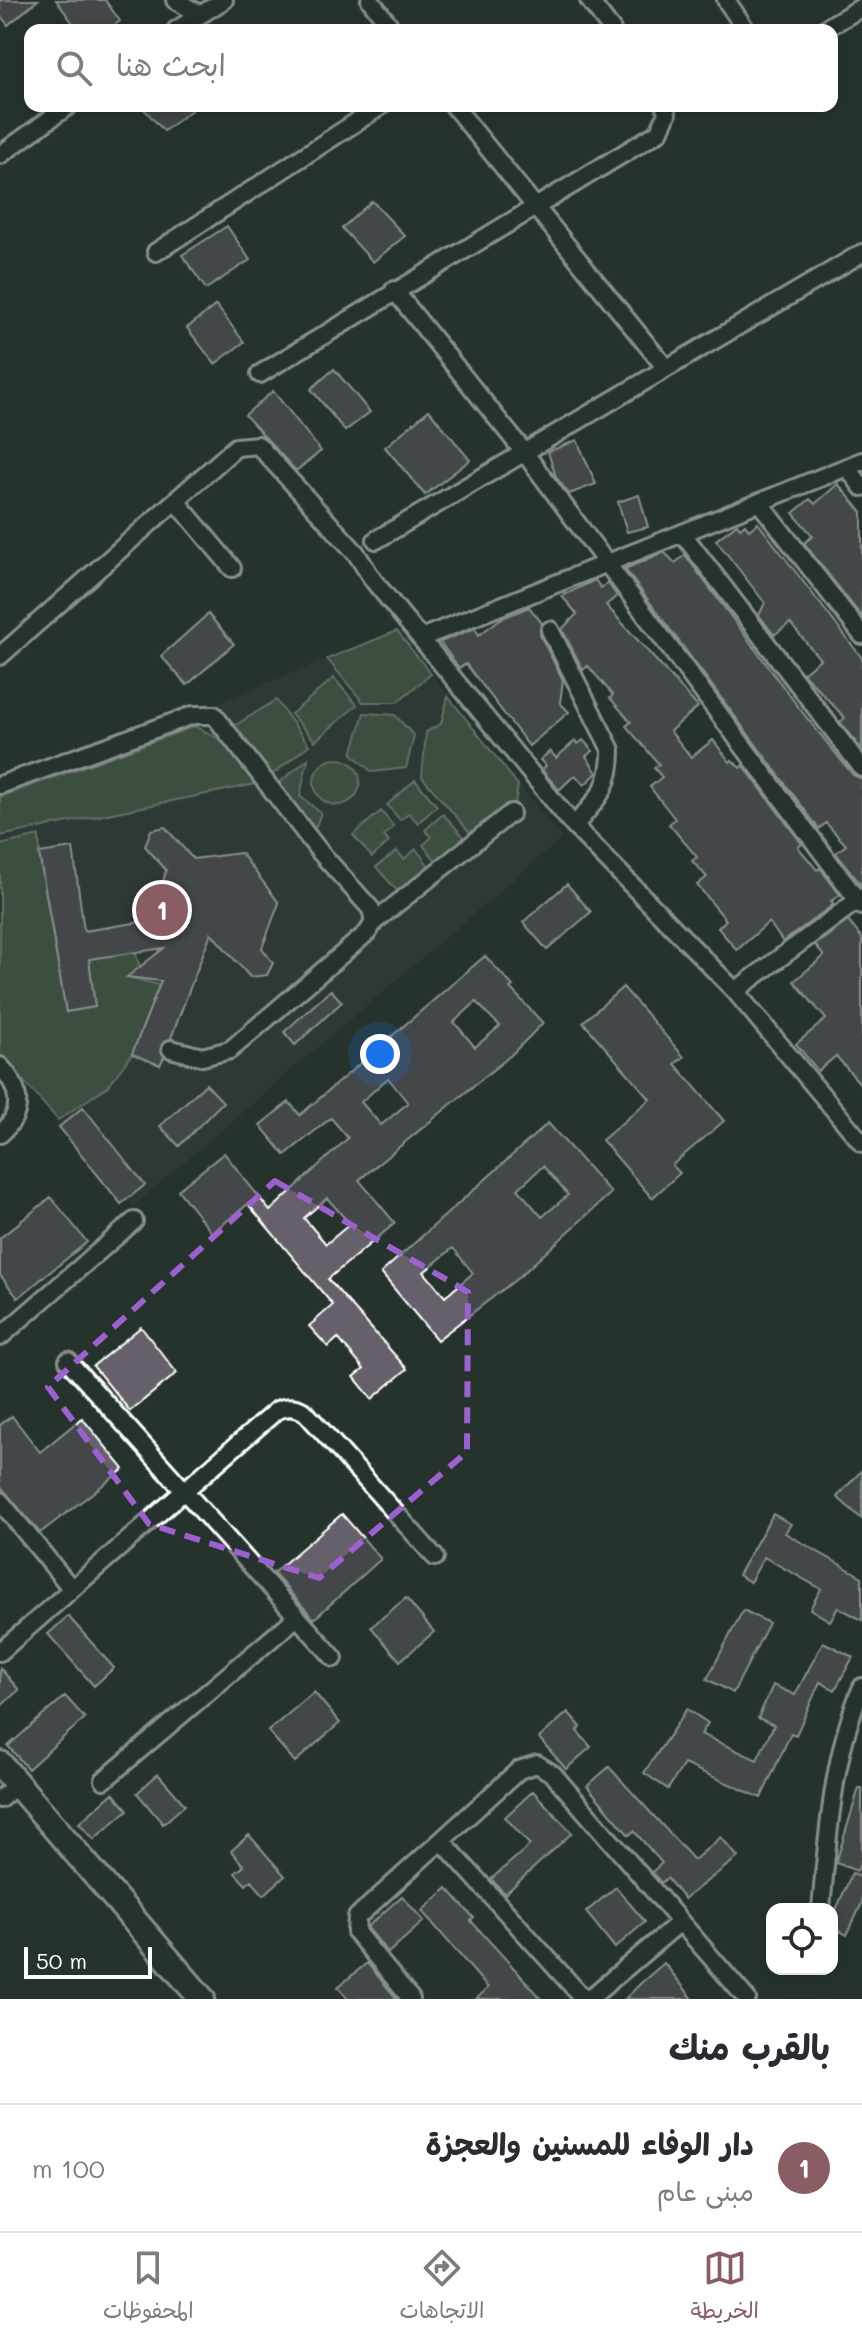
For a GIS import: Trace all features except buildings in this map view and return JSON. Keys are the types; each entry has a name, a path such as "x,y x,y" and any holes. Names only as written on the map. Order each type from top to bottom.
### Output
{"street":[{"path":"175,0 199,14"},
{"path":"185,24 224,0"},
{"path":"370,0 388,24"},
{"path":"589,0 607,24"},
{"path":"726,0 742,24"},
{"path":"833,24 862,7"},
{"path":"2,150 59,112"},
{"path":"156,252 372,112"},
{"path":"459,112 665,367"},
{"path":"260,374 659,132 666,112"},
{"path":"376,540 862,253"},
{"path":"394,290 524,452 861,901 735,991"},
{"path":"0,656 236,447 258,445 356,553 574,826 735,991 862,1143"},
{"path":"421,638 854,464 862,487"},
{"path":"176,501 232,568"},
{"path":"759,502 862,635"},
{"path":"682,533 862,768"},
{"path":"550,630 611,750 611,772 605,790 574,826"},
{"path":"0,785 193,715 214,715 320,852 371,909 374,922"},
{"path":"171,1049 202,1057 230,1050 368,932 374,922 511,813"},
{"path":"0,1066 17,1090 18,1107 11,1124 0,1134"},
{"path":"0,1337 134,1221"},
{"path":"68,1361 334,1658"},
{"path":"0,1652 277,1410 297,1408 306,1413 435,1557"},
{"path":"0,1501 71,1588"},
{"path":"104,1780 297,1617"},
{"path":"822,1903 831,1806 847,1732 861,1691"},
{"path":"0,1764 9,1792 202,1999"},
{"path":"411,1999 356,1932 355,1924 363,1911 528,1765 546,1767 747,1999"},
{"path":"442,1841 586,1999 679,1923"}],"highlighted area":[{"path":"275,1181 468,1292 467,1452 319,1578 149,1524 48,1387"}],"shaded area":[{"path":"397,631 562,838 134,1205 0,1055 0,791"}],"green space":[{"path":"397,631 431,674 397,702 363,702 327,659"},
{"path":"334,678 357,705 315,741 291,714"},
{"path":"448,696 518,785 515,803 472,835 422,777 426,732 441,724"},
{"path":"276,700 309,745 268,778 228,730"},
{"path":"364,713 395,715 414,736 406,768 372,772 352,754"},
{"path":"195,726 221,740 255,784 0,836 0,797"},
{"path":"308,759 300,796 321,813 312,836 274,787"},
{"path":"337,759 353,766 360,782 353,798 337,805 321,798 314,782 321,766"},
{"path":"415,780 437,806 418,823 409,813 400,820 387,805"},
{"path":"381,811 394,827 384,836 389,842 372,857 353,835"},
{"path":"443,814 465,838 437,862 423,845 432,837 425,830"},
{"path":"39,836 66,1012 95,1007 89,959 135,952 140,967 128,977 159,985 132,1054 108,1086 58,1120 0,1055 0,845"},
{"path":"416,849 429,866 399,893 376,867 397,851 404,859"}],"place":[{"name":"دار الوفاء للمسنين والعجزة","path":"162,910"}]}
